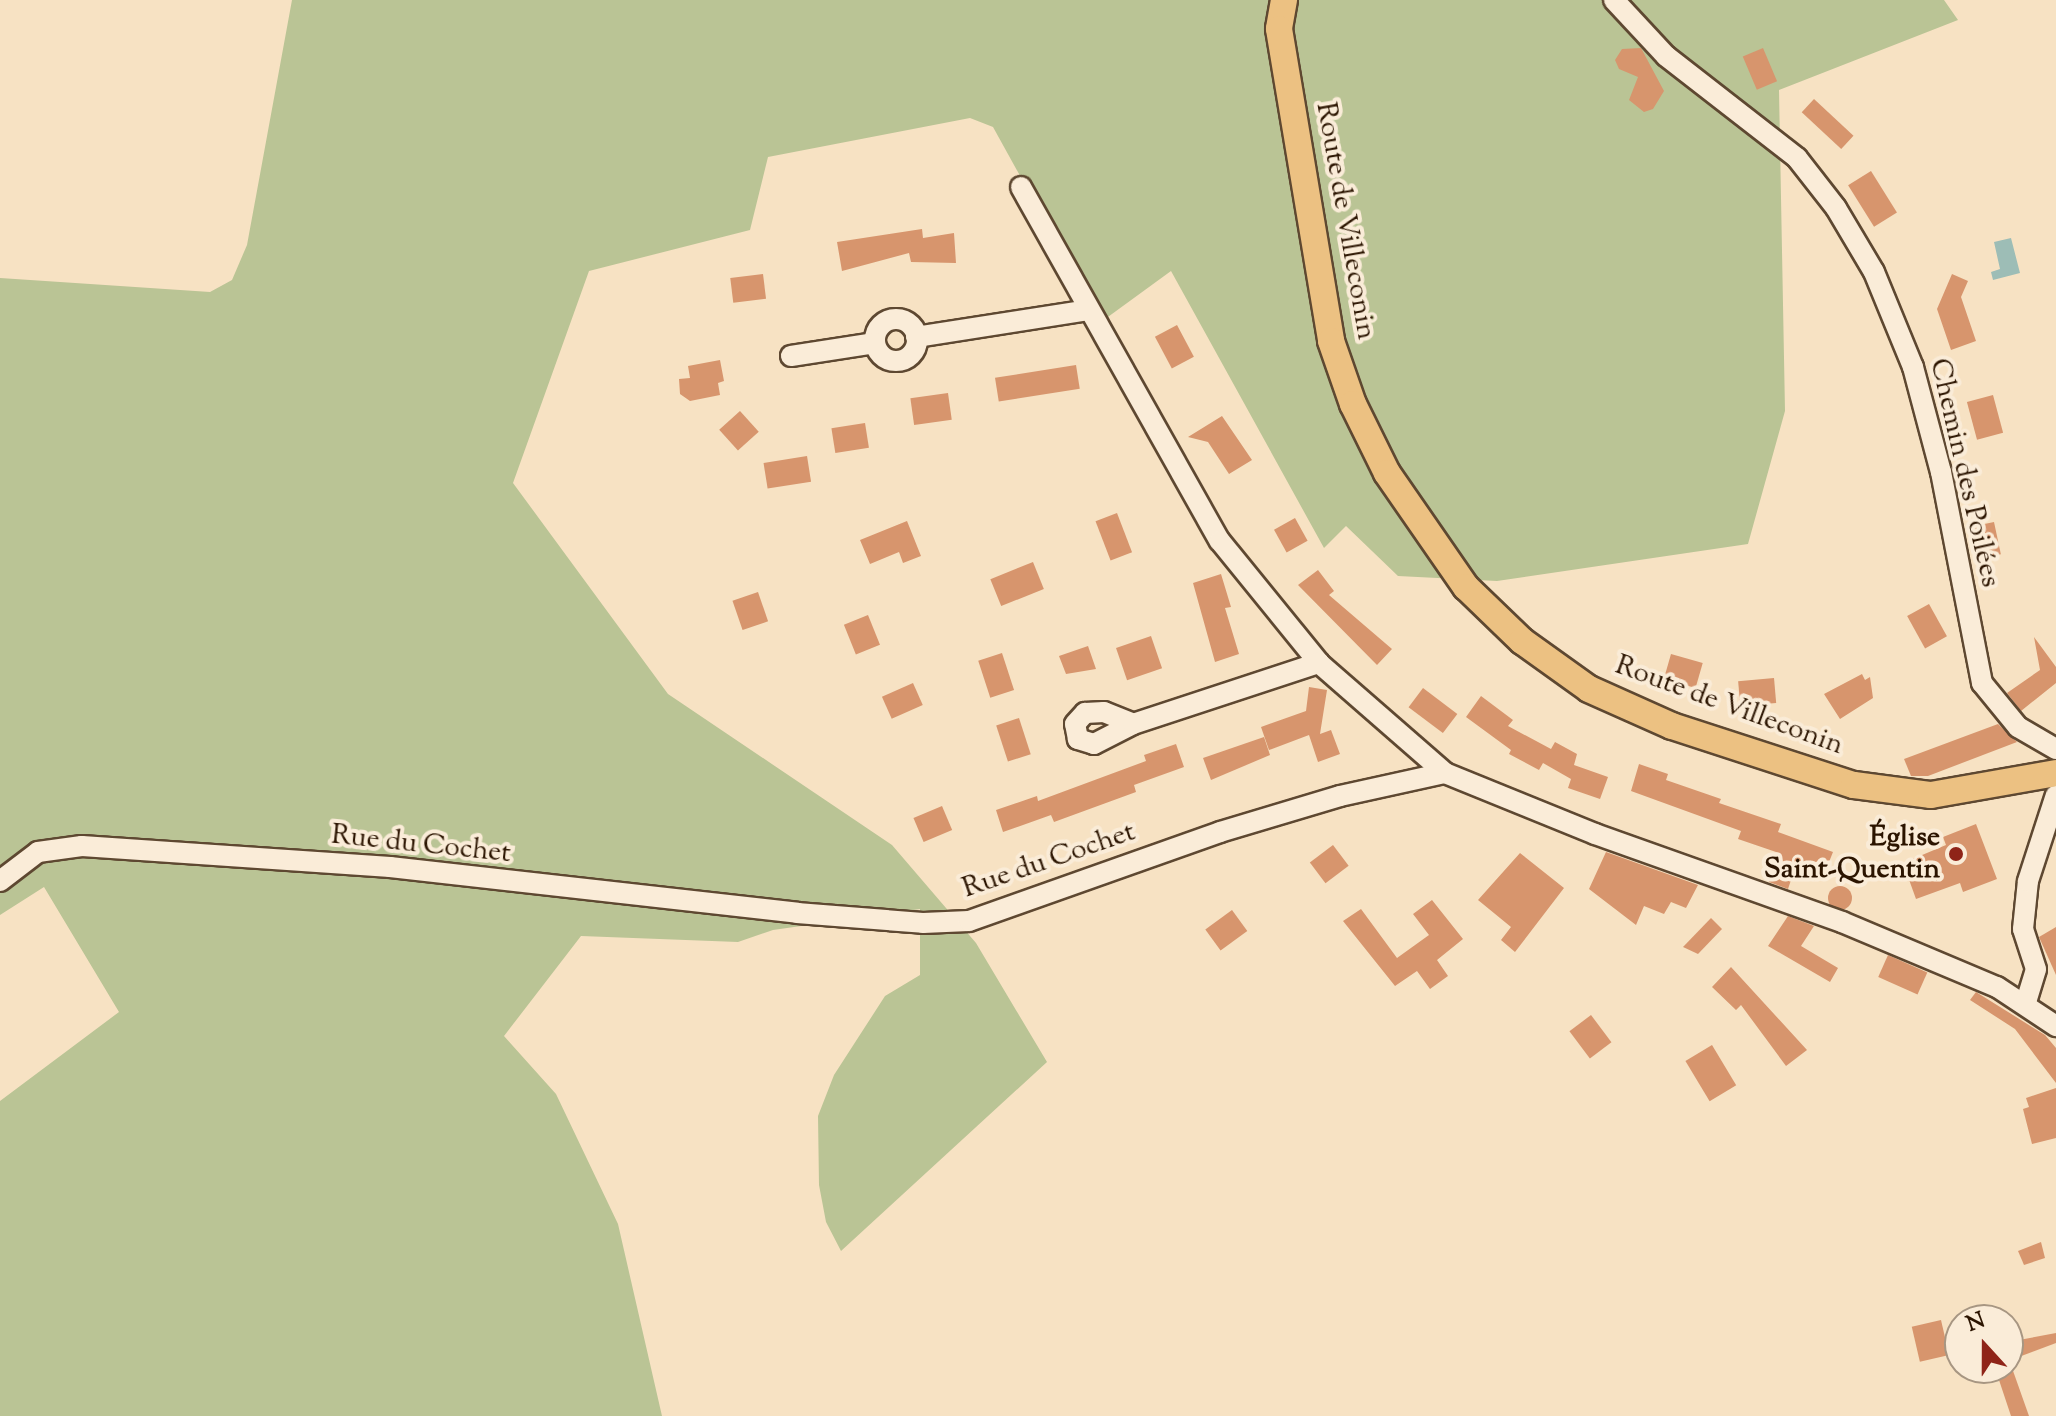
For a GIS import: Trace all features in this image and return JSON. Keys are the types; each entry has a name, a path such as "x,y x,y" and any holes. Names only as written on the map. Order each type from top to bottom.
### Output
{"main road":[{"name":"Route de Villeconin","path":"1284,0 1279,29 1331,341 1353,404 1387,473 1466,587 1522,641 1589,689 1672,726 1854,785 1931,795 2056,773"}],"street":[{"name":"Chemin des Poilées","path":"1614,0 1666,56 1797,158 1836,208 1874,272 1913,367 1933,442 1982,683 2018,727 2056,749"},
{"path":"1021,187 1220,541 1319,663 1445,773 1595,834 1842,922 2026,1002 2056,1026"},
{"path":"916,337 1088,310"},
{"path":"893,319 906,322 916,337 913,351 895,360 882,356 875,343 877,330 893,319"},
{"path":"791,356 875,343"},
{"path":"1133,724 1319,663"},
{"name":"Rue du Cochet","path":"0,881 38,852 82,846 390,867 797,913 923,923 969,921 1220,832 1340,796 1445,773"},
{"path":"2026,1002 2036,969 2023,929 2028,881 2055,802"}],"green space":[{"path":"292,0 1944,0 1958,20 1779,90 1785,411 1748,544 1497,581 1398,576 1346,526 1324,548 1171,271 1101,322 993,127 970,118 768,157 750,230 589,271 513,483 668,694 892,845 976,943 1047,1062 841,1251 826,1222 819,1185 818,1116 834,1075 885,996 920,975 920,909 773,930 738,942 581,936 504,1036 556,1094 618,1224 662,1416 0,1416 0,1101 119,1012 44,887 0,915 0,278 210,292 232,280 247,245"}],"water":[{"path":"2011,238 2020,273 1993,280 1991,272 2000,269 1994,242"}],"building":[{"path":"1641,48 1664,91 1653,109 1644,112 1629,100 1638,77 1619,69 1615,60 1622,49"},
{"path":"1763,48 1777,81 1757,90 1743,57"},
{"path":"1814,99 1853,136 1841,149 1802,112"},
{"path":"1871,171 1897,213 1874,227 1848,185"},
{"path":"922,229 923,238 954,233 956,263 911,262 909,253 842,271 837,242"},
{"path":"763,274 766,299 733,303 730,278"},
{"path":"1952,274 1968,281 1961,297 1976,341 1951,350 1937,309"},
{"path":"1177,325 1194,357 1172,369 1155,337"},
{"path":"720,360 724,381 718,383 720,395 690,401 680,394 679,379 690,378 688,366"},
{"path":"1076,365 1080,389 999,402 995,378"},
{"path":"948,393 952,420 914,425 910,398"},
{"path":"1993,395 2003,433 1977,440 1967,402"},
{"path":"740,411 759,432 738,451 719,430"},
{"path":"1222,416 1252,460 1229,474 1208,442 1188,437"},
{"path":"865,423 869,448 835,453 831,428"},
{"path":"807,456 811,482 768,489 764,463"},
{"path":"1117,513 1132,552 1111,560 1096,521"},
{"path":"1295,518 1308,541 1287,552 1274,530"},
{"path":"907,521 921,556 903,563 899,552 870,564 860,540"},
{"path":"1994,522 2001,554 1978,559 1972,527"},
{"path":"1033,562 1044,589 1001,606 990,579"},
{"path":"1318,570 1334,591 1329,595 1392,649 1377,665 1298,585"},
{"path":"1221,574 1231,607 1225,608 1239,654 1215,662 1193,583"},
{"path":"758,592 768,621 743,630 732,601"},
{"path":"1929,604 1947,636 1925,648 1907,616"},
{"path":"868,615 880,645 856,654 844,625"},
{"path":"1151,636 1162,668 1127,680 1116,648"},
{"path":"2034,637 2056,667 2056,683 2021,711 2007,693 2040,670"},
{"path":"1088,646 1096,669 1066,674 1059,656"},
{"path":"1002,653 1014,690 990,698 978,661"},
{"path":"1671,654 1703,663 1696,688 1664,679"},
{"path":"1862,674 1865,680 1870,677 1873,698 1840,719 1824,694"},
{"path":"1774,678 1776,703 1740,706 1738,681"},
{"path":"913,683 923,705 892,719 882,697"},
{"path":"1309,687 1327,690 1320,734 1331,730 1340,754 1318,762 1309,735 1269,750 1261,727 1306,711"},
{"path":"1423,688 1457,714 1443,733 1409,707"},
{"path":"1481,696 1513,720 1508,726 1551,749 1555,742 1577,754 1574,765 1608,777 1600,799 1568,788 1571,779 1543,763 1539,770 1509,754 1511,750 1466,717"},
{"path":"1019,718 1031,754 1008,762 996,725"},
{"path":"1998,724 2017,742 1928,776 1911,776 1904,759"},
{"path":"1264,737 1270,755 1211,780 1203,758"},
{"path":"1176,744 1184,767 1134,785 1136,792 1054,822 1051,815 1003,832 996,810 1037,796 1038,801 1146,761 1144,755"},
{"path":"1639,764 1668,774 1666,780 1721,799 1719,803 1781,824 1778,832 1833,852 1825,872 1797,862 1788,889 1769,882 1779,853 1738,839 1741,831 1631,791"},
{"path":"942,806 952,830 924,842 913,818"},
{"name":"Église Saint-Quentin","path":"1976,824 1997,879 1963,892 1960,883 1916,899 1903,863 1946,845 1943,837"},
{"path":"1333,845 1349,866 1325,883 1310,862"},
{"path":"1606,852 1698,885 1686,908 1671,902 1664,914 1644,906 1636,925 1589,889"},
{"path":"1520,853 1564,888 1515,952 1501,940 1511,927 1478,900"},
{"path":"1840,886 1849,889 1852,898 1849,907 1840,910 1831,907 1828,898 1831,889"},
{"path":"1432,900 1463,939 1437,960 1448,976 1430,989 1417,971 1395,986 1343,921 1361,909 1397,958 1429,935 1413,914"},
{"path":"1232,910 1247,931 1221,950 1205,929"},
{"path":"1788,916 1814,926 1801,946 1838,968 1830,982 1768,946"},
{"path":"1711,918 1722,929 1698,954 1683,947"},
{"path":"2056,927 2056,975 2039,937"},
{"path":"1888,955 1927,972 1918,994 1878,977"},
{"path":"1731,967 1807,1050 1786,1066 1741,1005 1736,1010 1712,987"},
{"path":"1976,992 2045,1035 2056,1048 2056,1083 2015,1029 1970,1000"},
{"path":"1591,1015 1611,1042 1590,1058 1569,1031"},
{"path":"1712,1045 1736,1085 1710,1101 1685,1061"},
{"path":"2056,1088 2056,1138 2032,1144 2023,1109 2029,1107 2026,1098"},
{"path":"2041,1242 2045,1258 2024,1265 2018,1251"},
{"path":"1941,1320 1944,1356 1920,1362 1912,1327"},
{"path":"2056,1333 2056,1343 2024,1355 2024,1339"},
{"path":"2000,1384 2018,1384 2029,1416 2011,1416"}],"place":[{"name":"Église Saint-Quentin","path":"1956,854"}]}
